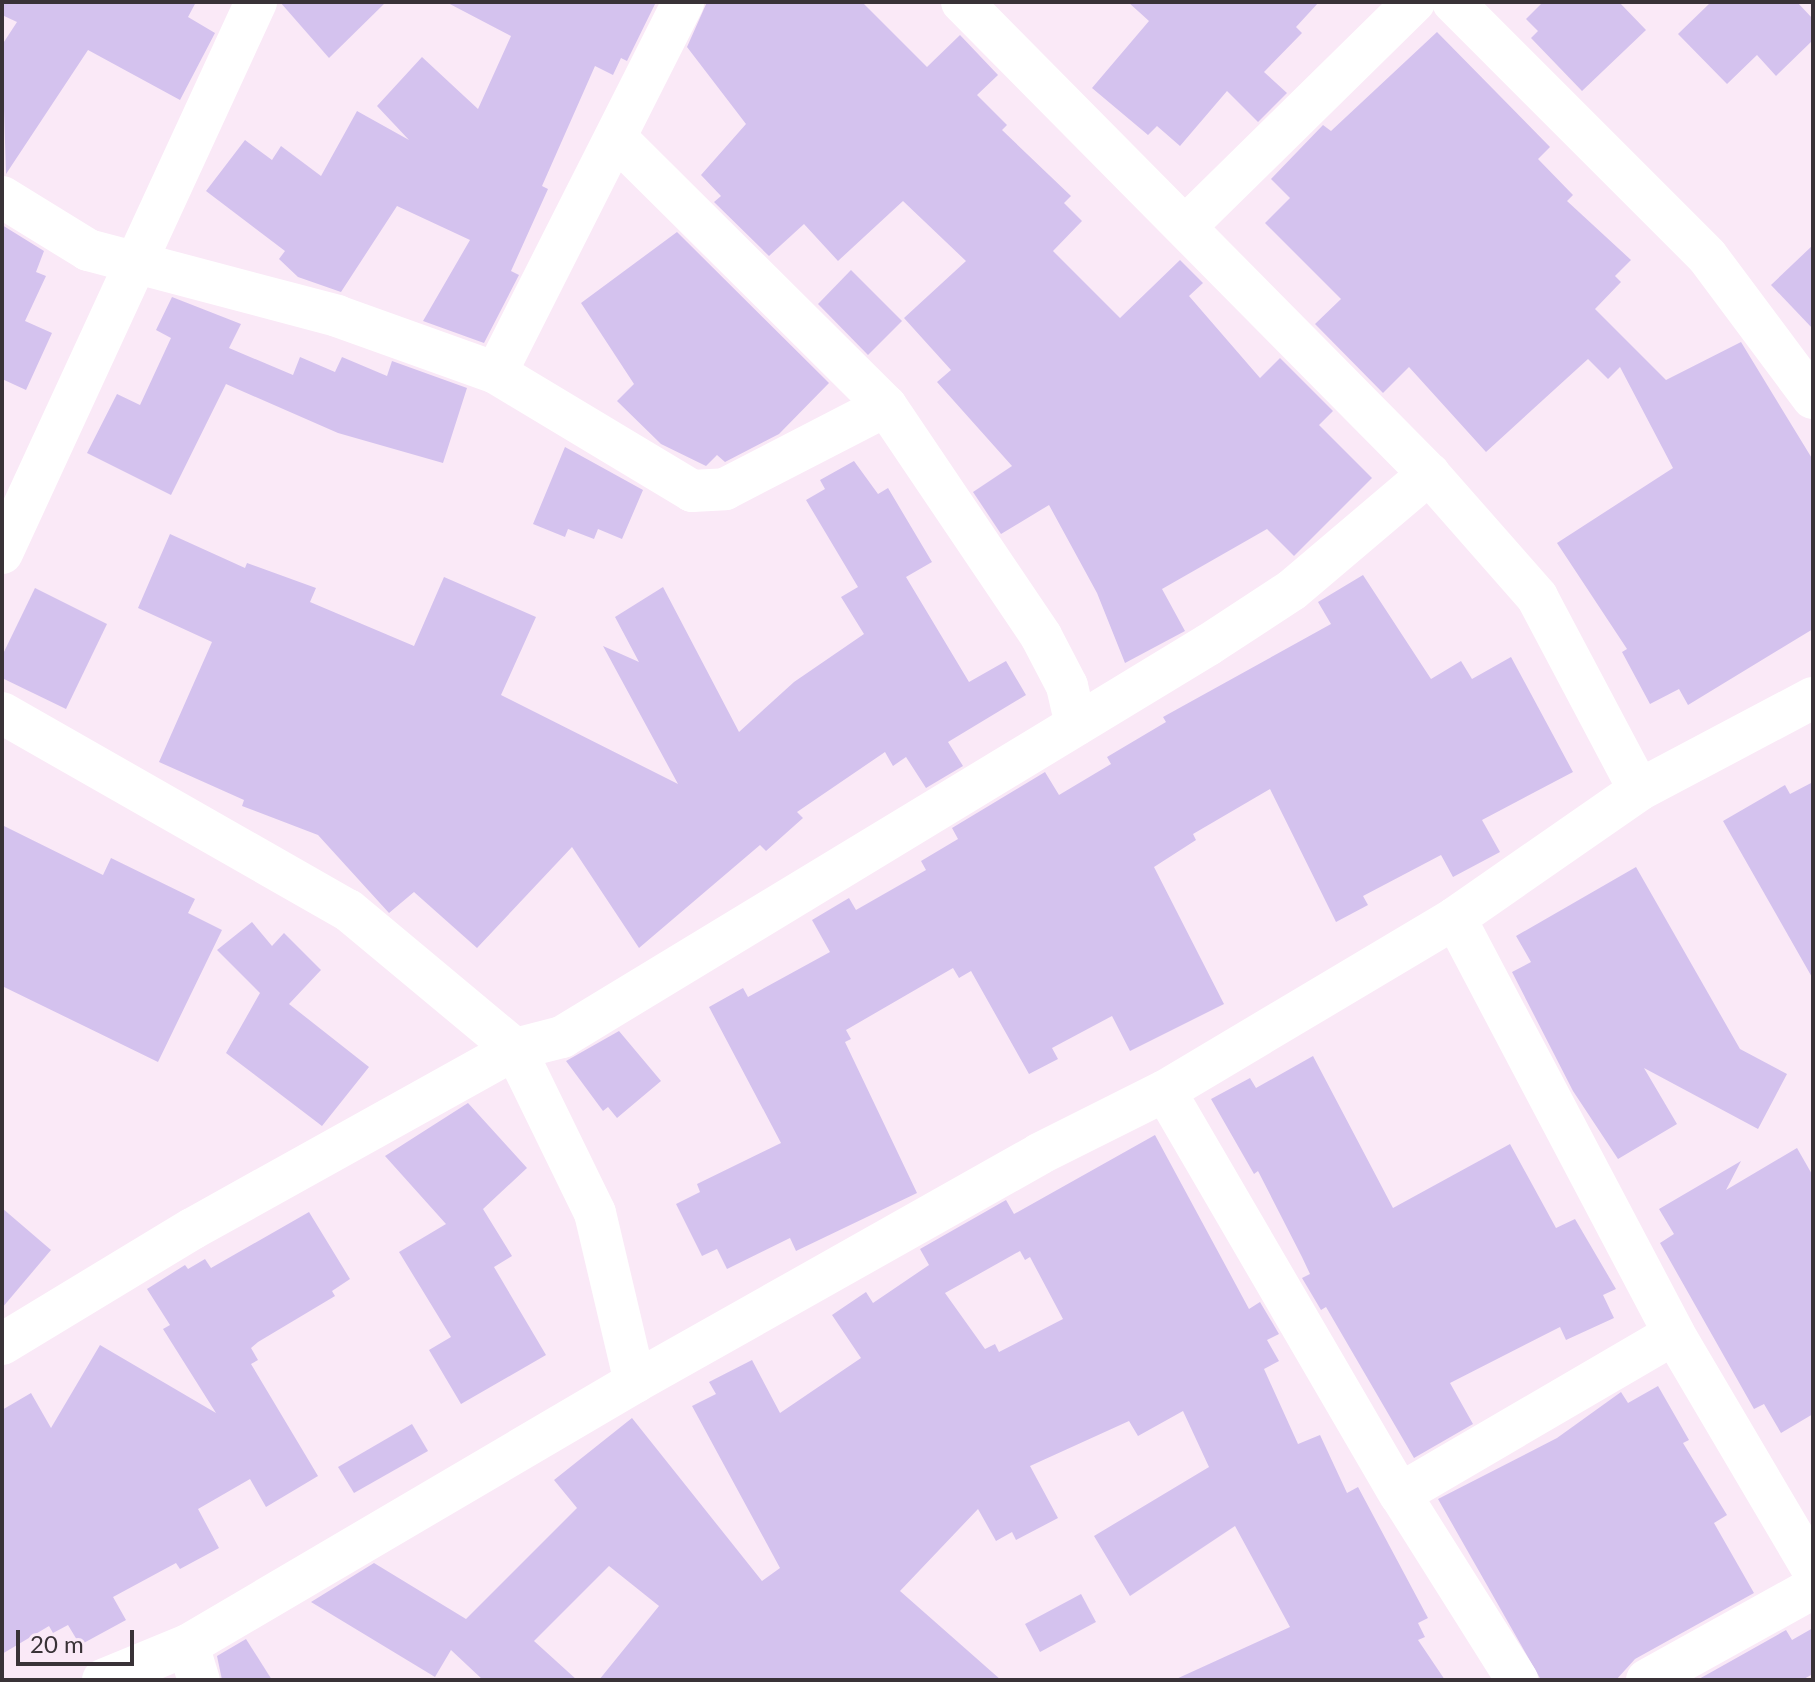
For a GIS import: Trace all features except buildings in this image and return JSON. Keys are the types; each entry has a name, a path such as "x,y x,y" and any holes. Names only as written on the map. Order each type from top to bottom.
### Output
{"street":[{"path":"2,553 131,265 256,2"},
{"path":"496,373 617,139 683,2"},
{"path":"962,2 1429,474 1537,597 1639,790"},
{"path":"1186,226 1414,2"},
{"path":"1453,2 1707,256 1813,398"},
{"path":"617,139 886,406 1041,636 1067,686 1076,725"},
{"path":"2,197 88,250 131,265 337,316 496,373 692,491 725,489 886,406"},
{"path":"2,1344 192,1229 515,1049 562,1037 1076,725 1292,590 1429,474"},
{"path":"103,1680 193,1662 635,1382 1039,1154 1165,1091 1455,918 1639,790 1813,698"},
{"path":"2,713 348,910 515,1049 595,1213 635,1382"},
{"path":"1455,918 1674,1334 1799,1504 1813,1570"},
{"path":"1165,1091 1400,1494 1517,1680"},
{"path":"1400,1494 1674,1334"},
{"path":"1647,1680 1813,1588"}]}
